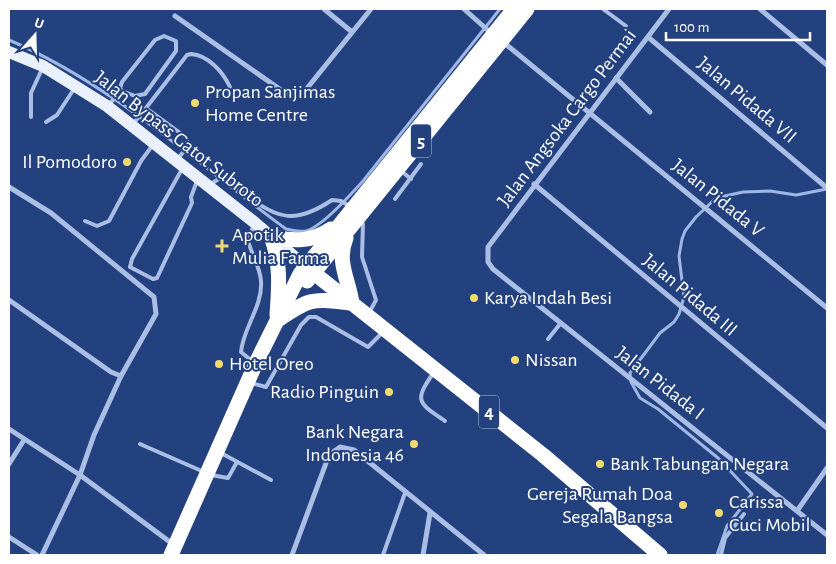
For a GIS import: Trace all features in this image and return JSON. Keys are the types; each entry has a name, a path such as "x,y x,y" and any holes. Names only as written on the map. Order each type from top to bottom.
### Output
{"highway":[{"name":"5","path":"351,220 398,169 497,38 514,9"},
{"name":"5","path":"174,552 256,363 293,290 497,38 528,9"},
{"path":"271,236 292,241 318,237 351,220"},
{"path":"276,321 299,306 313,300 352,303 343,271 342,252 351,220"},
{"path":"271,236 276,250 280,276 276,321"},
{"name":"4","path":"310,270 543,455 660,555"}],"main road":[{"name":"Jalan Bypass Gatot Subroto","path":"9,52 43,66 108,106 254,222 310,270"}],"street":[{"path":"324,9 352,32"},
{"path":"175,16 285,95 291,97 299,96 304,92 371,9"},
{"name":"Jalan Pidada V","path":"464,9 827,308"},
{"name":"Jalan Angsoka Cargo Permai","path":"488,247 589,112 670,9"},
{"path":"760,9 827,65"},
{"name":"Jalan Pidada VII","path":"648,37 827,188"},
{"path":"616,78 650,112"},
{"name":"Jalan Pidada III","path":"534,184 827,428"},
{"path":"9,187 52,214 154,297 156,314 121,376 94,435 80,475 42,555"},
{"name":"Jalan Pidada I","path":"488,247 488,262 493,269 827,535"},
{"path":"9,300 111,372 121,376"},
{"path":"9,429 80,475 174,552"},
{"path":"9,464 24,440"},
{"path":"292,555 329,455 340,447 354,450 484,555"},
{"path":"797,511 827,468"},
{"path":"422,555 430,513"},
{"path":"9,536 37,555"}],"lane":[{"path":"602,9 626,26"},
{"path":"164,36 176,42 176,51 145,94 135,96 122,91 120,88 122,82 155,40 164,36"},
{"path":"131,126 187,55 191,54 211,62 223,74 230,86"},
{"path":"31,117 31,93 43,66"},
{"path":"46,122 57,115 76,85"},
{"path":"108,106 122,91"},
{"path":"146,108 188,141 180,164 132,259 130,267 153,279 157,278 192,203 191,197 203,183 220,178 228,181 272,214 290,217 323,206 332,200 341,201 351,220 363,224 362,257 376,300 368,315"},
{"path":"86,221 97,226 109,221 141,161 154,143"},
{"path":"395,199 421,164"},
{"path":"398,169 411,179"},
{"path":"254,222 248,236 248,241 258,265 262,282 260,294 241,352 243,356 256,363"},
{"path":"248,382 266,387 301,325 310,317 316,317 368,347 385,329"},
{"path":"548,338 560,324"},
{"path":"436,369 420,393 419,398 422,406 445,421"},
{"path":"140,444 207,474 228,478 237,462"},
{"path":"217,451 271,480"},
{"path":"383,555 405,493"},
{"path":"721,555 725,538 744,514"}],"waterway":[{"path":"9,40 47,58 118,102 286,229 306,231 328,216 363,181 500,9"},
{"path":"717,555 727,526 752,494 718,458 658,409 640,398 631,382 630,373 660,333 674,322 679,314 684,297 679,256 682,239 685,231 696,217 716,198 743,192 770,191 796,195 827,189"}],"place":[{"name":"Propan Sanjimas Home Centre","path":"195,103"},
{"name":"Il Pomodoro","path":"127,162"},
{"name":"Apotik Mulia Farma","path":"222,246"},
{"name":"Karya Indah Besi","path":"474,298"},
{"name":"Nissan","path":"515,360"},
{"name":"Hotel Oreo","path":"219,364"},
{"name":"Radio Pinguin","path":"389,392"},
{"name":"Bank Negara Indonesia 46","path":"414,444"},
{"name":"Bank Tabungan Negara","path":"600,464"},
{"name":"Gereja Rumah Doa Segala Bangsa","path":"683,505"},
{"name":"Carissa Cuci Mobil","path":"719,513"}]}
